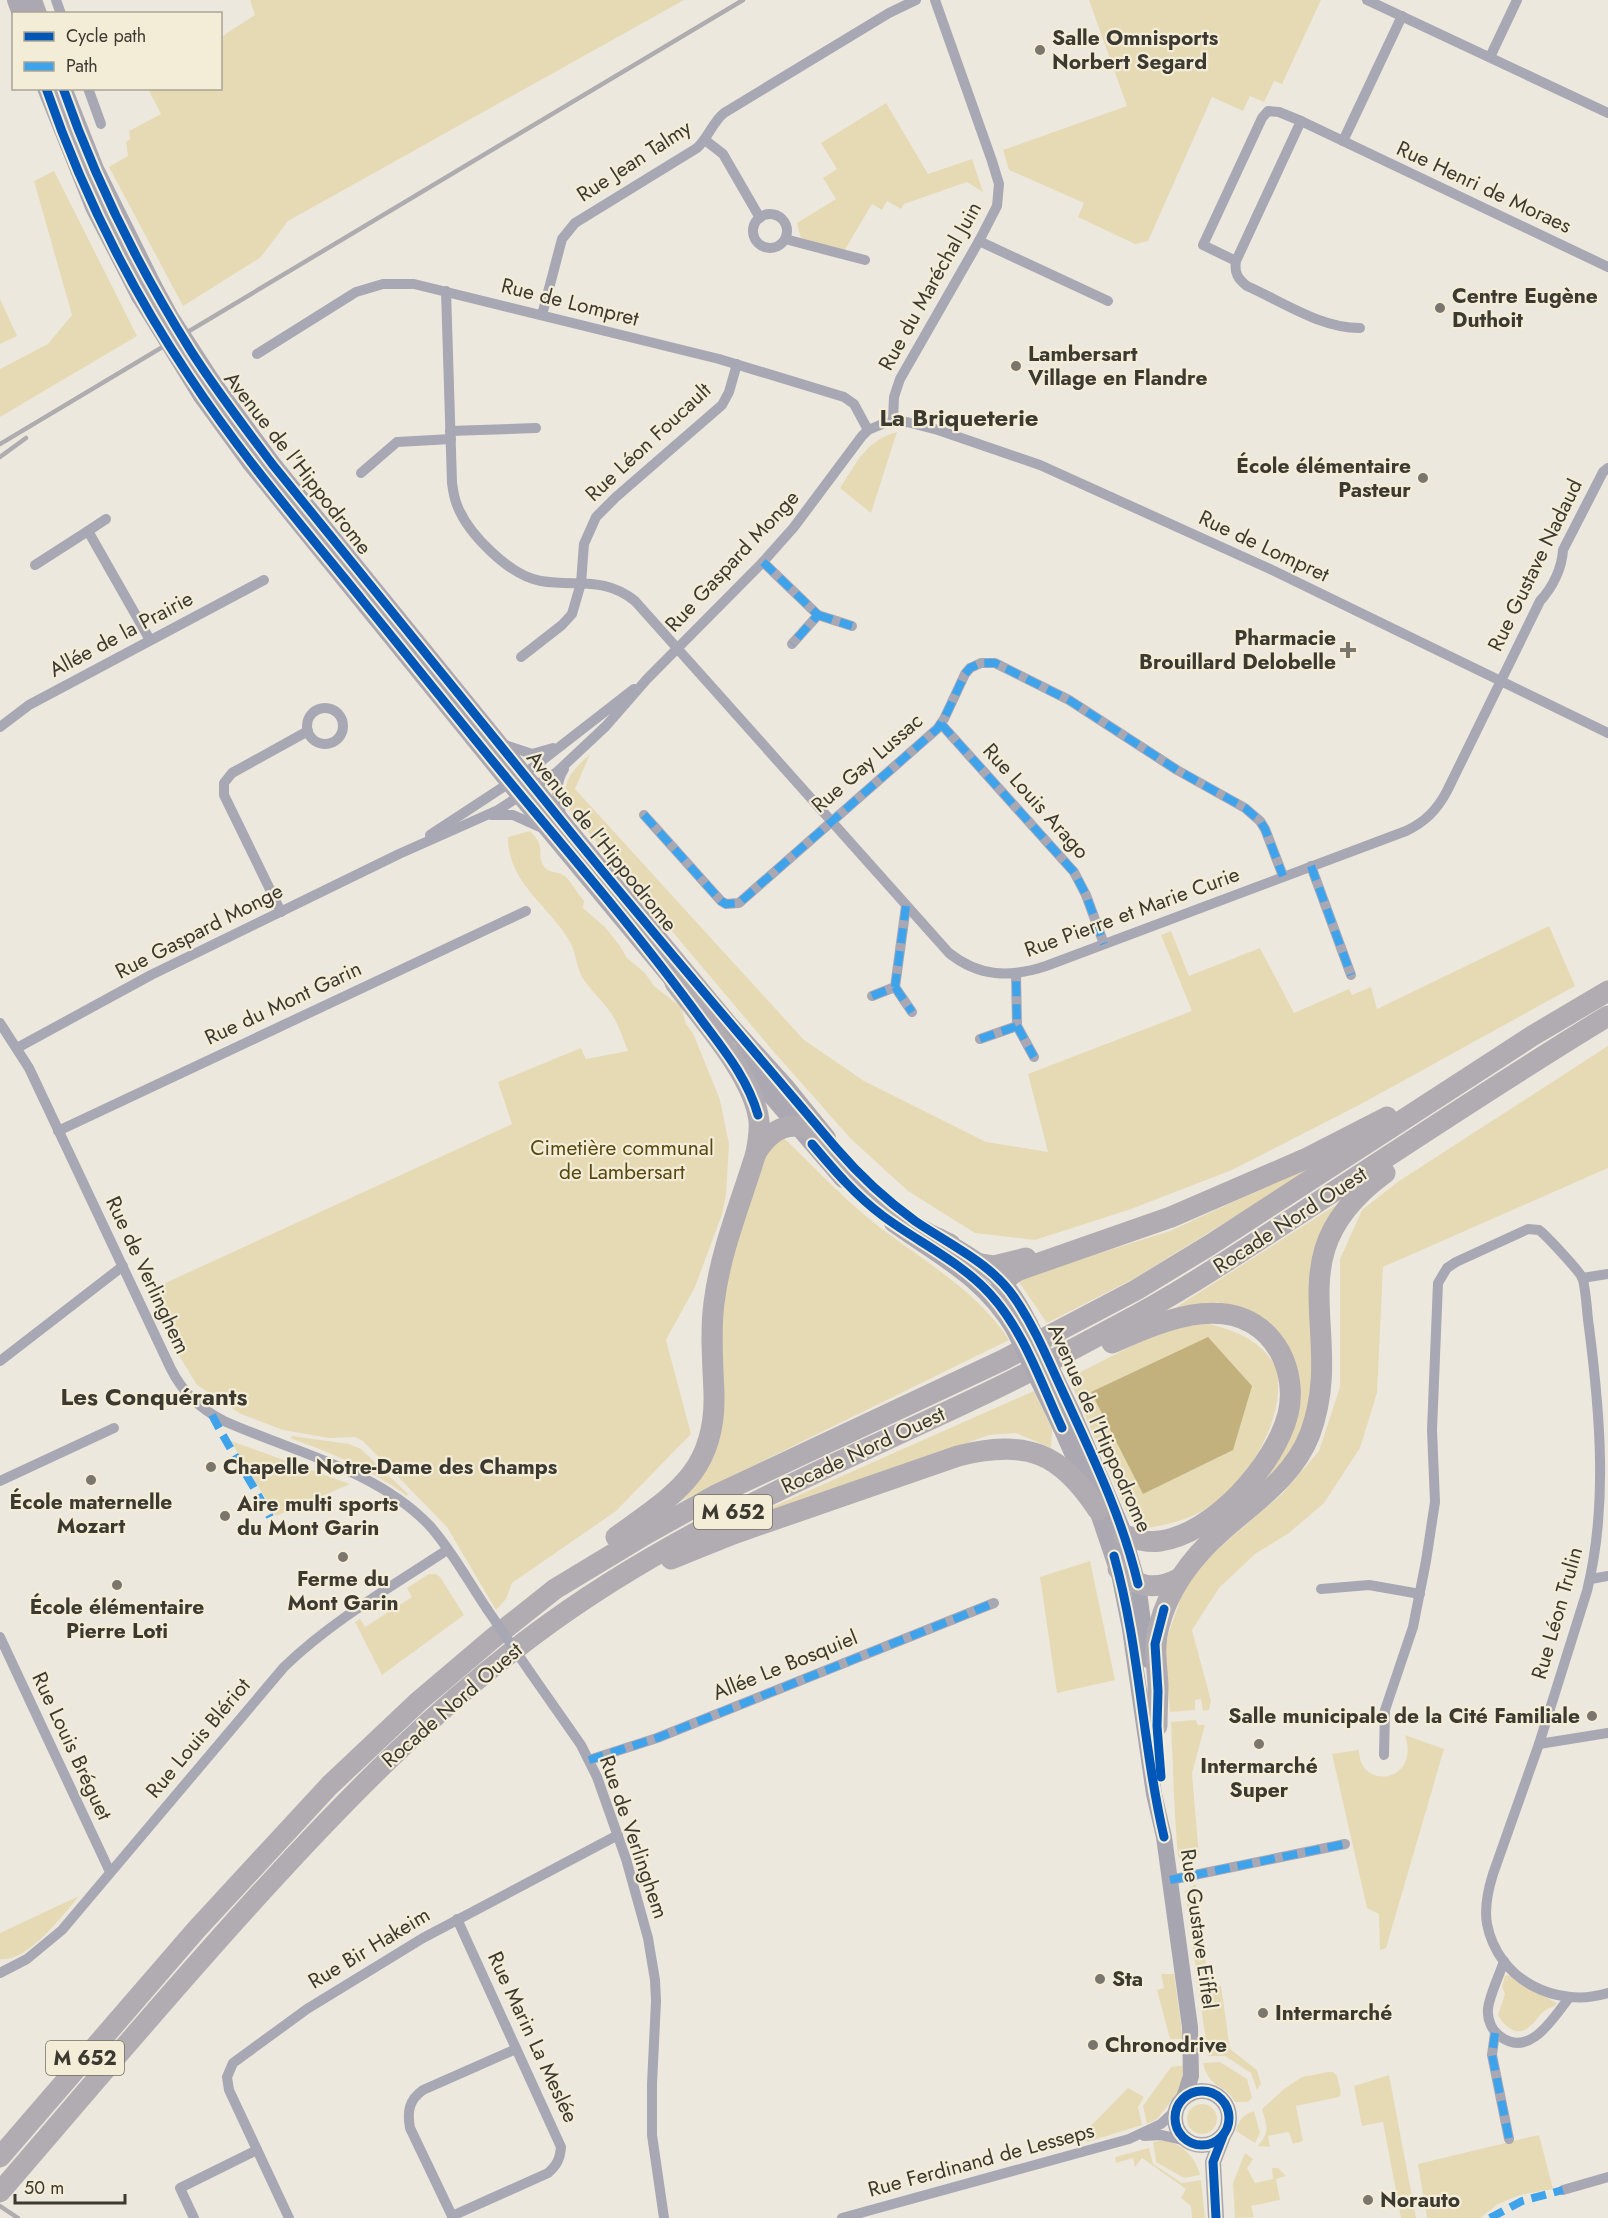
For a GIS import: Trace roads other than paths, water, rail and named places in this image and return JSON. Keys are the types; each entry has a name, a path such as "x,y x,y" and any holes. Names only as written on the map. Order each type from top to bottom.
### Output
{"highway":[{"path":"555,1589 583,1563 670,1497 690,1477 704,1456 712,1432 714,1408 712,1326 716,1286 756,1153 759,1124 749,1089 736,1065 675,983"},
{"name":"Rocade Nord Ouest","path":"0,2157 196,1930 329,1786 427,1694 555,1589 646,1534 734,1486 1004,1360 1126,1296 1210,1245 1532,1036 1608,991"},
{"name":"Rocade Nord Ouest","path":"0,2192 236,1918 360,1787 450,1702 527,1640 585,1598 654,1555 729,1513 1021,1377 1124,1323 1197,1280 1608,1016"},
{"path":"1157,1725 1156,1635 1164,1609 1179,1579 1212,1540 1281,1480 1300,1456 1309,1437 1318,1406 1321,1378 1318,1295 1320,1271 1328,1239 1338,1217 1374,1181 1426,1145 1519,1072"},
{"path":"1001,1307 999,1296 1003,1282 1019,1270 1059,1254 1111,1239 1216,1198 1305,1159 1398,1111 1464,1081"},
{"path":"756,1153 761,1144 774,1132 791,1126 807,1128 814,1132 850,1174 896,1214 916,1229 950,1244"},
{"path":"982,1264 994,1266 1059,1254"},
{"path":"1021,1377 1086,1354 1168,1320 1194,1314 1218,1313 1238,1317 1262,1330 1276,1347 1288,1374 1289,1405 1279,1437 1253,1478 1226,1507 1208,1520 1180,1534 1153,1542 1124,1535"},
{"path":"585,1598 697,1547 958,1456 987,1450 1023,1451 1052,1460 1073,1476 1098,1510"},
{"path":"1118,1569 1138,1584 1162,1586 1179,1579"}],"main road":[{"name":"Avenue de l'Hippodrome","path":"47,90 90,198 146,291 171,319 207,389 250,462 522,785 675,983 841,1178 867,1203 971,1277 1022,1327"},
{"name":"Avenue de l'Hippodrome","path":"64,90 94,169 146,291"},
{"name":"Avenue de l'Hippodrome","path":"207,389 273,465 497,741 522,785"},
{"name":"Avenue de l'Hippodrome","path":"562,834 785,1086 859,1174 881,1195 982,1264 1003,1282 1017,1301 1022,1327 1124,1535 1138,1584 1157,1725 1164,1837"},
{"name":"Avenue de l'Hippodrome","path":"1067,1421 1118,1569 1133,1649 1154,1794 1164,1837"},
{"name":"Rue Gustave Eiffel","path":"1164,1837 1190,2027 1191,2076 1180,2103"},
{"name":"Rue Gustave Eiffel","path":"1190,2027 1203,2077 1215,2094"},
{"path":"1202,2091 1215,2094 1225,2103 1229,2115 1229,2124 1213,2162 1216,2215 1202,2160 1176,2127 1175,2118 1180,2103 1202,2091"},
{"path":"1188,2141 1204,2145 1213,2144 1223,2136"}],"street":[{"name":"Rue Jean Talmy","path":"542,315 559,248 570,228 696,148 705,140 718,118 724,113 903,2 916,0"},
{"name":"Rue du Maréchal Juin","path":"893,421 894,397 900,379 997,206 999,184 935,0"},
{"path":"1367,0 1608,113"},
{"path":"1490,57 1517,0"},
{"path":"1343,141 1402,16"},
{"path":"89,90 101,124"},
{"name":"Rue Henri de Moraes","path":"1236,261 1203,245 1264,114 1271,110 1343,141 1608,267"},
{"path":"1301,122 1236,261 1237,276 1247,286 1328,324 1344,328 1360,328"},
{"path":"705,140 723,154 760,218"},
{"path":"772,215 780,218 786,230 785,239 774,248 759,245 753,236 756,221 760,218 772,215"},
{"path":"785,239 865,260"},
{"path":"979,241 1108,301"},
{"name":"Rue de Lompret","path":"257,354 364,288 404,283 446,291 737,364 849,400 854,404 868,430"},
{"name":"Rue Pierre et Marie Curie","path":"446,291 453,490 457,506 466,521 486,546 514,569 532,578 550,582 609,586 627,595 641,607 906,906 956,959 983,970 1016,974 1046,966 1406,831 1430,816 1447,791 1500,681"},
{"name":"Rue Léon Foucault","path":"521,657 562,625 572,614 581,583 584,544 596,517 616,496 722,405 729,392 737,364"},
{"path":"868,430 893,421"},
{"name":"Rue de Lompret","path":"893,421 938,430 1047,468 1270,569 1608,733"},
{"path":"361,473 397,442 536,428"},
{"name":"Rue Gaspard Monge","path":"399,854 522,785 569,762 615,717 647,679 763,562 794,527 868,430"},
{"name":"Rue Gustave Nadaud","path":"1500,681 1540,601 1549,592 1563,562 1563,550 1603,472 1608,468"},
{"path":"34,565 106,519"},
{"path":"88,531 150,640"},
{"path":"763,562 818,615 852,626"},
{"name":"Allée de la Prairie","path":"0,727 29,705 264,580"},
{"path":"792,644 818,615"},
{"name":"Rue Gay Lussac","path":"644,815 721,901 731,904 744,899 941,724 970,668 988,663 1001,666 1069,700 1177,770 1245,808 1260,821 1265,829 1283,876"},
{"name":"Rue Gaspard Monge","path":"17,1048 151,975 399,854 485,816 577,734 647,679"},
{"name":"Rue Louis Arago","path":"941,724 1074,872 1083,887 1104,944"},
{"path":"281,912 224,795 224,783 232,773 308,731"},
{"path":"497,741 532,754 546,751 577,734"},
{"path":"485,816 513,815 562,834 562,817 557,793 560,775 569,762"},
{"path":"1311,866 1351,975"},
{"path":"906,906 895,987 912,1012"},
{"name":"Rue du Mont Garin","path":"58,1131 526,911"},
{"path":"1016,974 1017,1026 1034,1057"},
{"path":"872,996 895,987"},
{"name":"Rue de Verlinghem","path":"0,1023 17,1048 175,1377 187,1395 224,1421 348,1471 376,1485 425,1521 569,1727 589,1760 618,1835 642,1913 655,1980 652,2135 664,2218"},
{"path":"981,1039 1017,1026"},
{"path":"1384,1755 1385,1710 1407,1649 1420,1594 1435,1492 1432,1430 1437,1291 1440,1277 1456,1262 1534,1228 1541,1231 1582,1278 1608,1274"},
{"path":"1,1357 123,1266"},
{"name":"Rue Léon Trulin","path":"1569,1998 1554,1995 1531,1985 1517,1975 1504,1961 1495,1946 1486,1917 1490,1884 1539,1744 1591,1579 1598,1521 1600,1437 1597,1393 1582,1278"},
{"path":"0,1481 114,1428"},
{"name":"Rue Louis Blériot","path":"0,1973 22,1962 50,1941 73,1917 284,1667 305,1646 325,1630 447,1550"},
{"path":"1591,1579 1608,1576"},
{"path":"1321,1589 1369,1585 1420,1594"},
{"name":"Allée Le Bosquiel","path":"589,1760 657,1738 994,1603"},
{"name":"Rue Louis Bréguet","path":"0,1637 110,1872"},
{"path":"1539,1744 1608,1733"},
{"name":"Rue Bir Hakeim","path":"288,2218 227,2086 228,2072 232,2063 324,1997 457,1919 618,1835"},
{"path":"1170,1880 1345,1844"},
{"name":"Rue Marin La Meslée","path":"453,2217 548,2173 556,2166 561,2147 457,1919"},
{"path":"1504,1961 1488,2011 1495,2033 1492,2055 1509,2139"},
{"path":"1495,2033 1512,2042 1532,2040 1569,1998 1603,1995"},
{"path":"453,2217 410,2128 408,2116 410,2105 415,2096 423,2090 516,2049"},
{"name":"Rue Ferdinand de Lesseps","path":"1129,2139 1161,2124 1180,2103"},
{"name":"Rue Ferdinand de Lesseps","path":"842,2218 1129,2139 1161,2135 1188,2141"},
{"path":"194,2218 180,2188 257,2150"},
{"path":"1563,2190 1608,2177"}],"railway":[{"path":"0,444 743,0"},
{"path":"0,457 26,438"},
{"path":"0,2206 18,2218"}],"place":[{"name":"Salle Omnisports Norbert Segard","path":"1040,50"},
{"name":"Centre Eugène Duthoit","path":"1440,308"},
{"name":"Lambersart Village en Flandre","path":"1016,366"},
{"name":"École élémentaire Pasteur","path":"1423,478"},
{"name":"Pharmacie Brouillard Delobelle","path":"1348,650"},
{"name":"Chapelle Notre-Dame des Champs","path":"211,1467"},
{"name":"École maternelle Mozart","path":"91,1480"},
{"name":"Aire multi sports du Mont Garin","path":"225,1516"},
{"name":"Ferme du Mont Garin","path":"343,1557"},
{"name":"École élémentaire Pierre Loti","path":"117,1585"},
{"name":"Salle municipale de la Cité Familiale","path":"1592,1716"},
{"name":"Intermarché Super","path":"1259,1744"},
{"name":"Sta","path":"1100,1979"},
{"name":"Intermarché","path":"1263,2013"},
{"name":"Chronodrive","path":"1093,2045"},
{"name":"Norauto","path":"1368,2200"}],"district":[{"name":"La Briqueterie","path":"959,417"},
{"name":"Les Conquérants","path":"154,1396"}],"park label":[{"name":"Cimetière communal de Lambersart","path":"622,1160"}]}
